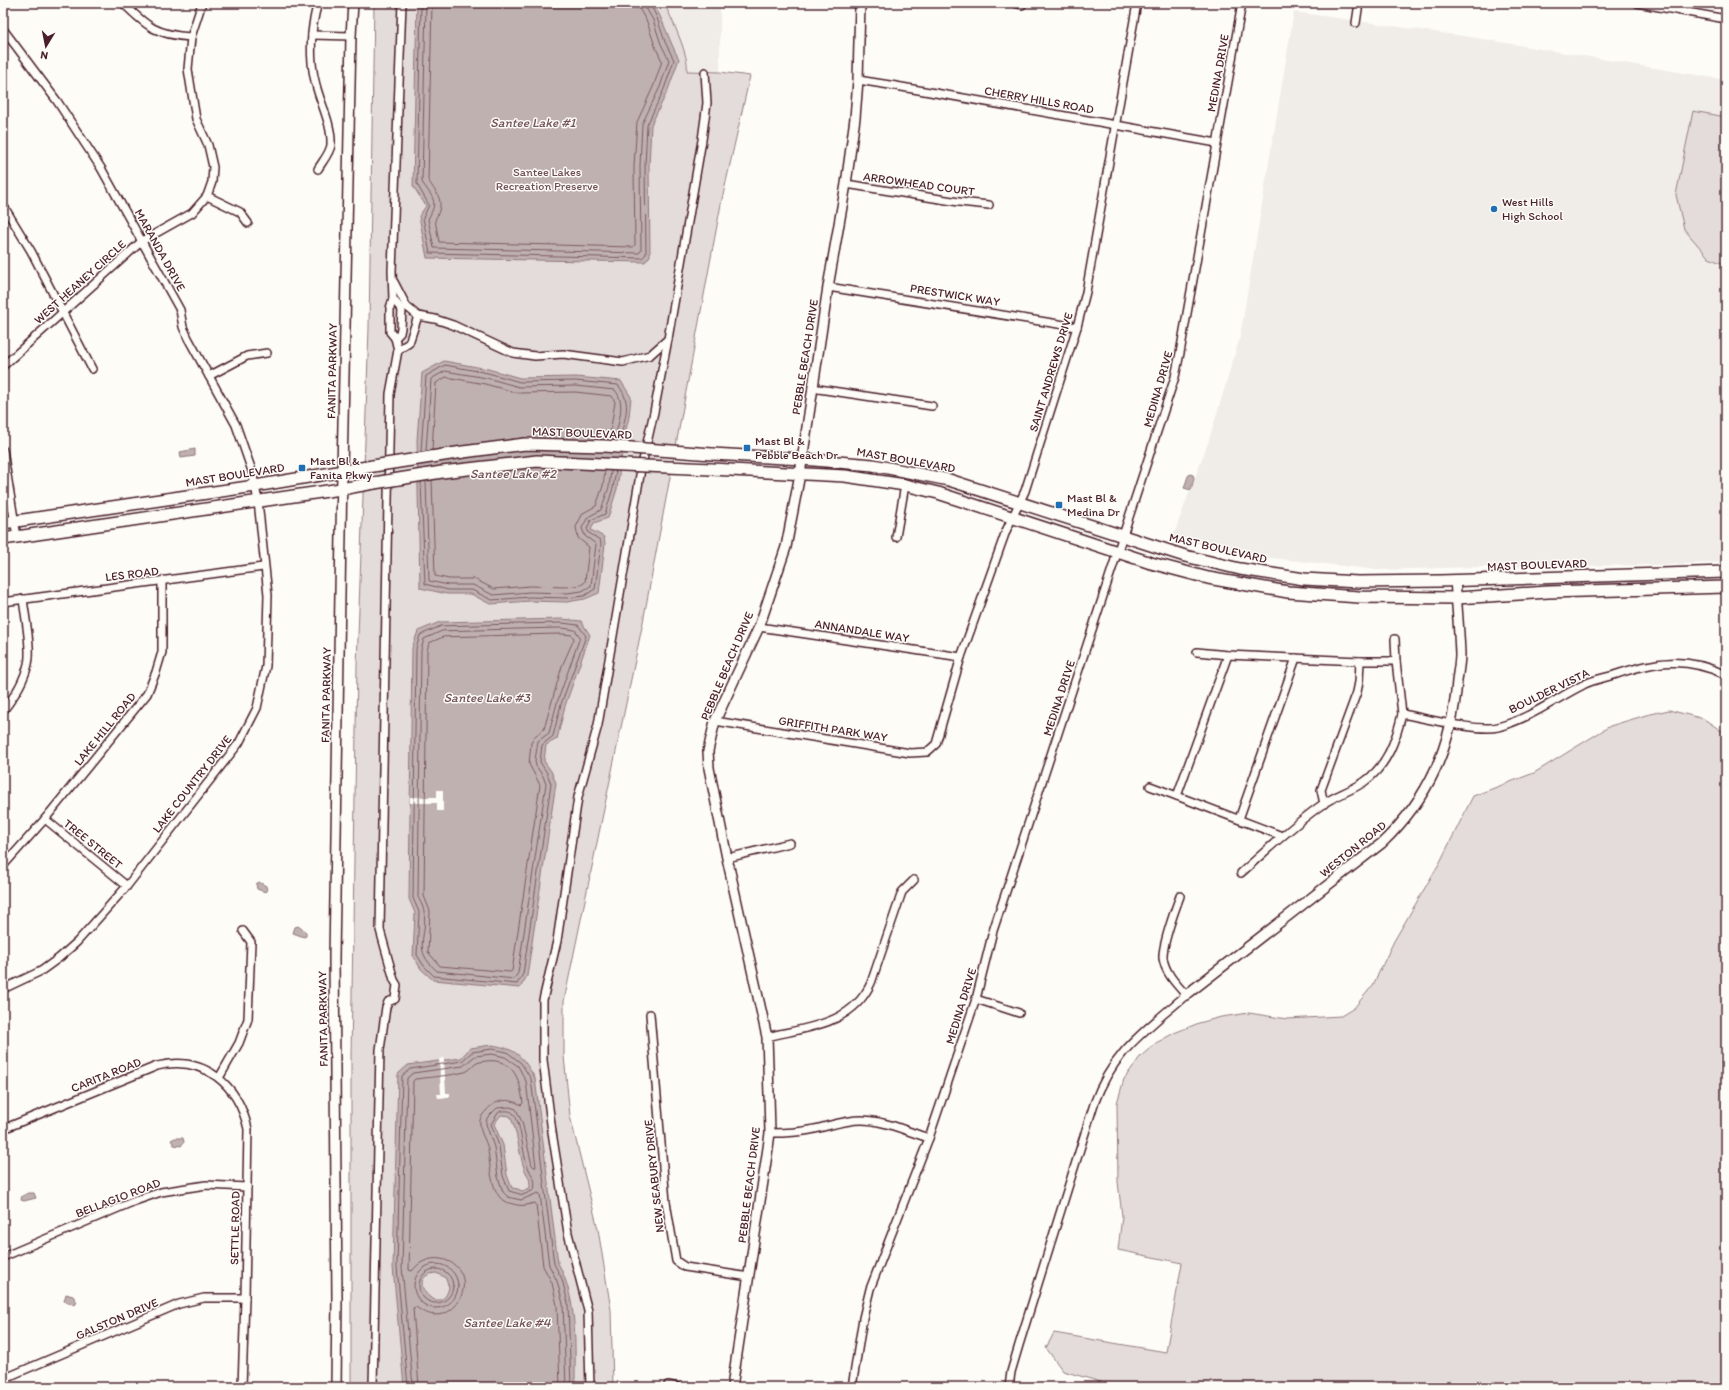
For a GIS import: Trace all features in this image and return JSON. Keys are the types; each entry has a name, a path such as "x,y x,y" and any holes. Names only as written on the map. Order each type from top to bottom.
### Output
{"main road":[{"name":"MAST BOULEVARD","path":"3,523 525,444 605,446 873,465 948,480 1185,556 1240,569 1304,579 1358,582 1726,572"},
{"name":"MAST BOULEVARD","path":"3,539 341,489 442,472 537,461 845,476 905,485 938,493 1118,552 1208,578 1288,592 1359,597 1456,598 1657,588 1726,587"},
{"path":"1657,588 1672,583 1726,579"}],"street":[{"path":"123,3 135,15 154,29 171,35 191,37"},
{"name":"WEST HEANEY CIRCLE","path":"3,366 142,241 192,213 207,196 212,182 213,168 208,145 196,119 188,69 191,37 202,3"},
{"path":"318,3 314,14 311,63 315,85 331,132 331,147 318,169"},
{"name":"FANITA PARKWAY","path":"336,1387 337,1298 334,958 341,489 353,3"},
{"path":"373,1387 380,1050 386,1007 388,1002 395,999 397,985 394,980 380,930 390,394 398,350 395,338 390,332 390,308 393,299 392,279 402,3"},
{"name":"PEBBLE BEACH DRIVE","path":"732,1387 770,1132 767,1037 727,858 709,768 708,751 714,721 759,627 786,547 800,474 812,388 846,184 855,118 858,80 860,3"},
{"path":"1014,3 1022,5"},
{"name":"SAINT ANDREWS DRIVE","path":"939,736 961,657 1006,531 1025,491 1077,327 1086,292 1137,3"},
{"name":"MEDINA DRIVE","path":"852,1387 863,1318 870,1289 929,1138 976,999 994,931 1174,377 1180,352 1242,3"},
{"path":"1356,23 1359,3"},
{"path":"1637,3 1726,19"},
{"name":"MARANDA DRIVE","path":"3,29 57,101 89,149 180,310 183,327 188,338 236,425 247,455 258,501"},
{"path":"312,35 351,36"},
{"path":"590,1387 588,1311 568,1233 552,1132 543,1060 543,1000 557,941 578,796 598,725 641,468 654,412 668,339 702,140 707,103 705,72"},
{"name":"CHERRY HILLS ROAD","path":"858,80 1217,143"},
{"name":"ARROWHEAD COURT","path":"846,184 959,202 989,205"},
{"path":"207,196 240,212 248,223"},
{"path":"3,205 31,251 92,369"},
{"path":"392,279 407,307 418,316 435,319 453,325 513,353 535,356 564,354 623,362 650,355 668,339"},
{"name":"PRESTWICK WAY","path":"828,287 1077,327"},
{"path":"393,299 402,310 400,333 395,338"},
{"path":"398,350 409,343 418,316"},
{"path":"209,376 247,356 267,353"},
{"path":"812,388 932,406"},
{"path":"3,450 17,538"},
{"path":"896,538 905,485"},
{"name":"LAKE COUNTRY DRIVE","path":"3,990 41,971 77,942 127,886 228,759 252,720 262,690 266,666 268,595 263,567 258,501"},
{"name":"LES ROAD","path":"3,602 263,567"},
{"name":"WESTON ROAD","path":"1186,995 1370,853 1393,832 1414,808 1438,765 1455,708 1460,655 1456,580"},
{"name":"LAKE HILL ROAD","path":"3,866 45,819 147,694 162,652 162,581"},
{"path":"3,711 15,696 29,663 23,599"},
{"name":"ANNANDALE WAY","path":"759,627 961,657"},
{"path":"1242,873 1282,836 1324,804 1364,782 1387,758 1394,742 1402,714 1395,639"},
{"path":"1197,652 1360,661 1396,661"},
{"path":"1177,796 1228,654"},
{"path":"1239,819 1296,658"},
{"path":"1324,804 1320,790 1356,692 1359,682 1360,661"},
{"name":"BOULDER VISTA","path":"1402,714 1474,727 1497,728 1524,718 1584,684 1655,663 1687,663 1708,668 1726,675"},
{"name":"GRIFFITH PARK WAY","path":"714,721 919,754 934,748 939,736"},
{"path":"1150,786 1282,836"},
{"name":"TREE STREET","path":"45,819 127,886"},
{"path":"727,858 790,843"},
{"path":"767,1037 830,1021 844,1015 856,1006 865,995 871,983 902,892 914,880"},
{"path":"1009,1387 1019,1344 1094,1104 1103,1081 1116,1060 1131,1043 1186,995 1173,981 1163,959 1164,947 1180,896"},
{"path":"219,1078 239,1043 248,1019 251,942 243,931"},
{"path":"976,999 1019,1012"},
{"name":"NEW SEABURY DRIVE","path":"650,1014 666,1202 676,1261 685,1267 749,1277"},
{"name":"CARITA ROAD","path":"3,1129 166,1064 192,1065 207,1070 219,1078"},
{"name":"SETTLE ROAD","path":"219,1078 235,1097 248,1129 242,1387"},
{"path":"770,1132 791,1133 847,1121 862,1120 876,1122 929,1138"},
{"name":"BELLAGIO ROAD","path":"3,1257 135,1201 161,1192 206,1185 247,1187"},
{"name":"GALSTON DRIVE","path":"3,1379 180,1304 204,1298 245,1298"},
{"path":"668,1385 678,1387"}],"shaded area":[{"path":"664,3 720,3 720,72 687,71 688,66 683,49 670,14"},
{"name":"West Hills High School","path":"1294,12 1476,38 1726,80 1726,562 1659,565 1473,567 1379,570 1237,554 1173,536 1209,440 1240,337"}],"green space":[{"name":"Santee Lakes Recreation Preserve","path":"374,3 664,3 683,47 686,56 687,71 720,72 750,76 721,204 643,622 564,1001 564,1056 570,1116 598,1229 611,1310 613,1387 351,1387 351,1059 357,665 369,328"},
{"path":"1693,111 1726,117 1726,265 1709,258 1684,229 1676,195"},
{"path":"1669,710 1704,719 1726,734 1726,1387 1118,1387 1063,1371 1046,1348 1054,1333 1166,1352 1182,1263 1118,1250 1122,1216 1118,1182 1117,1103 1124,1079 1140,1057 1156,1043 1174,1033 1199,1023 1221,1017 1249,1013 1287,1019 1341,1016 1354,1008 1373,985 1394,941 1440,862 1473,796 1534,773 1610,726"}],"water":[{"name":"Santee Lake #1","path":"417,3 653,3 679,59 668,90 651,125 649,166 650,256 645,262 427,258 419,216 426,206 413,186"},
{"name":"Santee Lake #2","path":"444,361 488,369 520,378 576,377 621,381 631,397 617,489 608,518 594,523 591,530 604,537 605,544 599,593 585,599 567,602 530,601 490,604 471,594 447,594 420,588 417,440 422,373"},
{"path":"195,449 195,456 181,458 180,452"},
{"path":"1190,474 1193,475 1194,478 1191,490 1184,488"},
{"name":"Santee Lake #3","path":"562,619 581,621 590,635 565,706 557,739 546,745 544,761 551,771 556,783 527,976 520,988 433,980 421,969 413,956 415,913 409,899 412,648 418,631 440,622"},
{"path":"259,882 266,886 267,890 265,892 257,889 256,884"},
{"path":"298,926 306,932 306,936 304,937 293,933 295,927"},
{"name":"Santee Lake #4","path":"492,1045 513,1051 522,1059 535,1078 558,1263 569,1292 572,1308 575,1340 575,1387 404,1387 393,1267 398,1074 408,1065 461,1058 470,1048","holes":["501,1115 510,1116 513,1122 520,1155 529,1178 530,1188 522,1191 512,1188 507,1175 503,1145 494,1124","436,1273 445,1277 449,1287 445,1297 439,1300 433,1299 427,1294 423,1288 422,1281 426,1276"]},
{"path":"175,1138 183,1138 184,1142 181,1146 174,1145 171,1140"},
{"path":"28,1193 34,1193 36,1198 24,1201 21,1200 22,1196"},
{"path":"66,1294 73,1296 77,1302 75,1305 64,1301"}],"pier":[{"path":"437,790 443,790 443,811 437,811 437,803 410,803 410,797 437,797"},
{"path":"444,1058 446,1093 450,1093 450,1097 438,1098 437,1094 441,1094 439,1059"}],"place":[{"name":"West Hills High School","path":"1494,209"},
{"name":"Mast Bl & Pebble Beach Dr","path":"747,448"},
{"name":"Mast Bl & Fanita Pkwy","path":"302,468"},
{"name":"Mast Bl & Medina Dr","path":"1059,505"}]}
